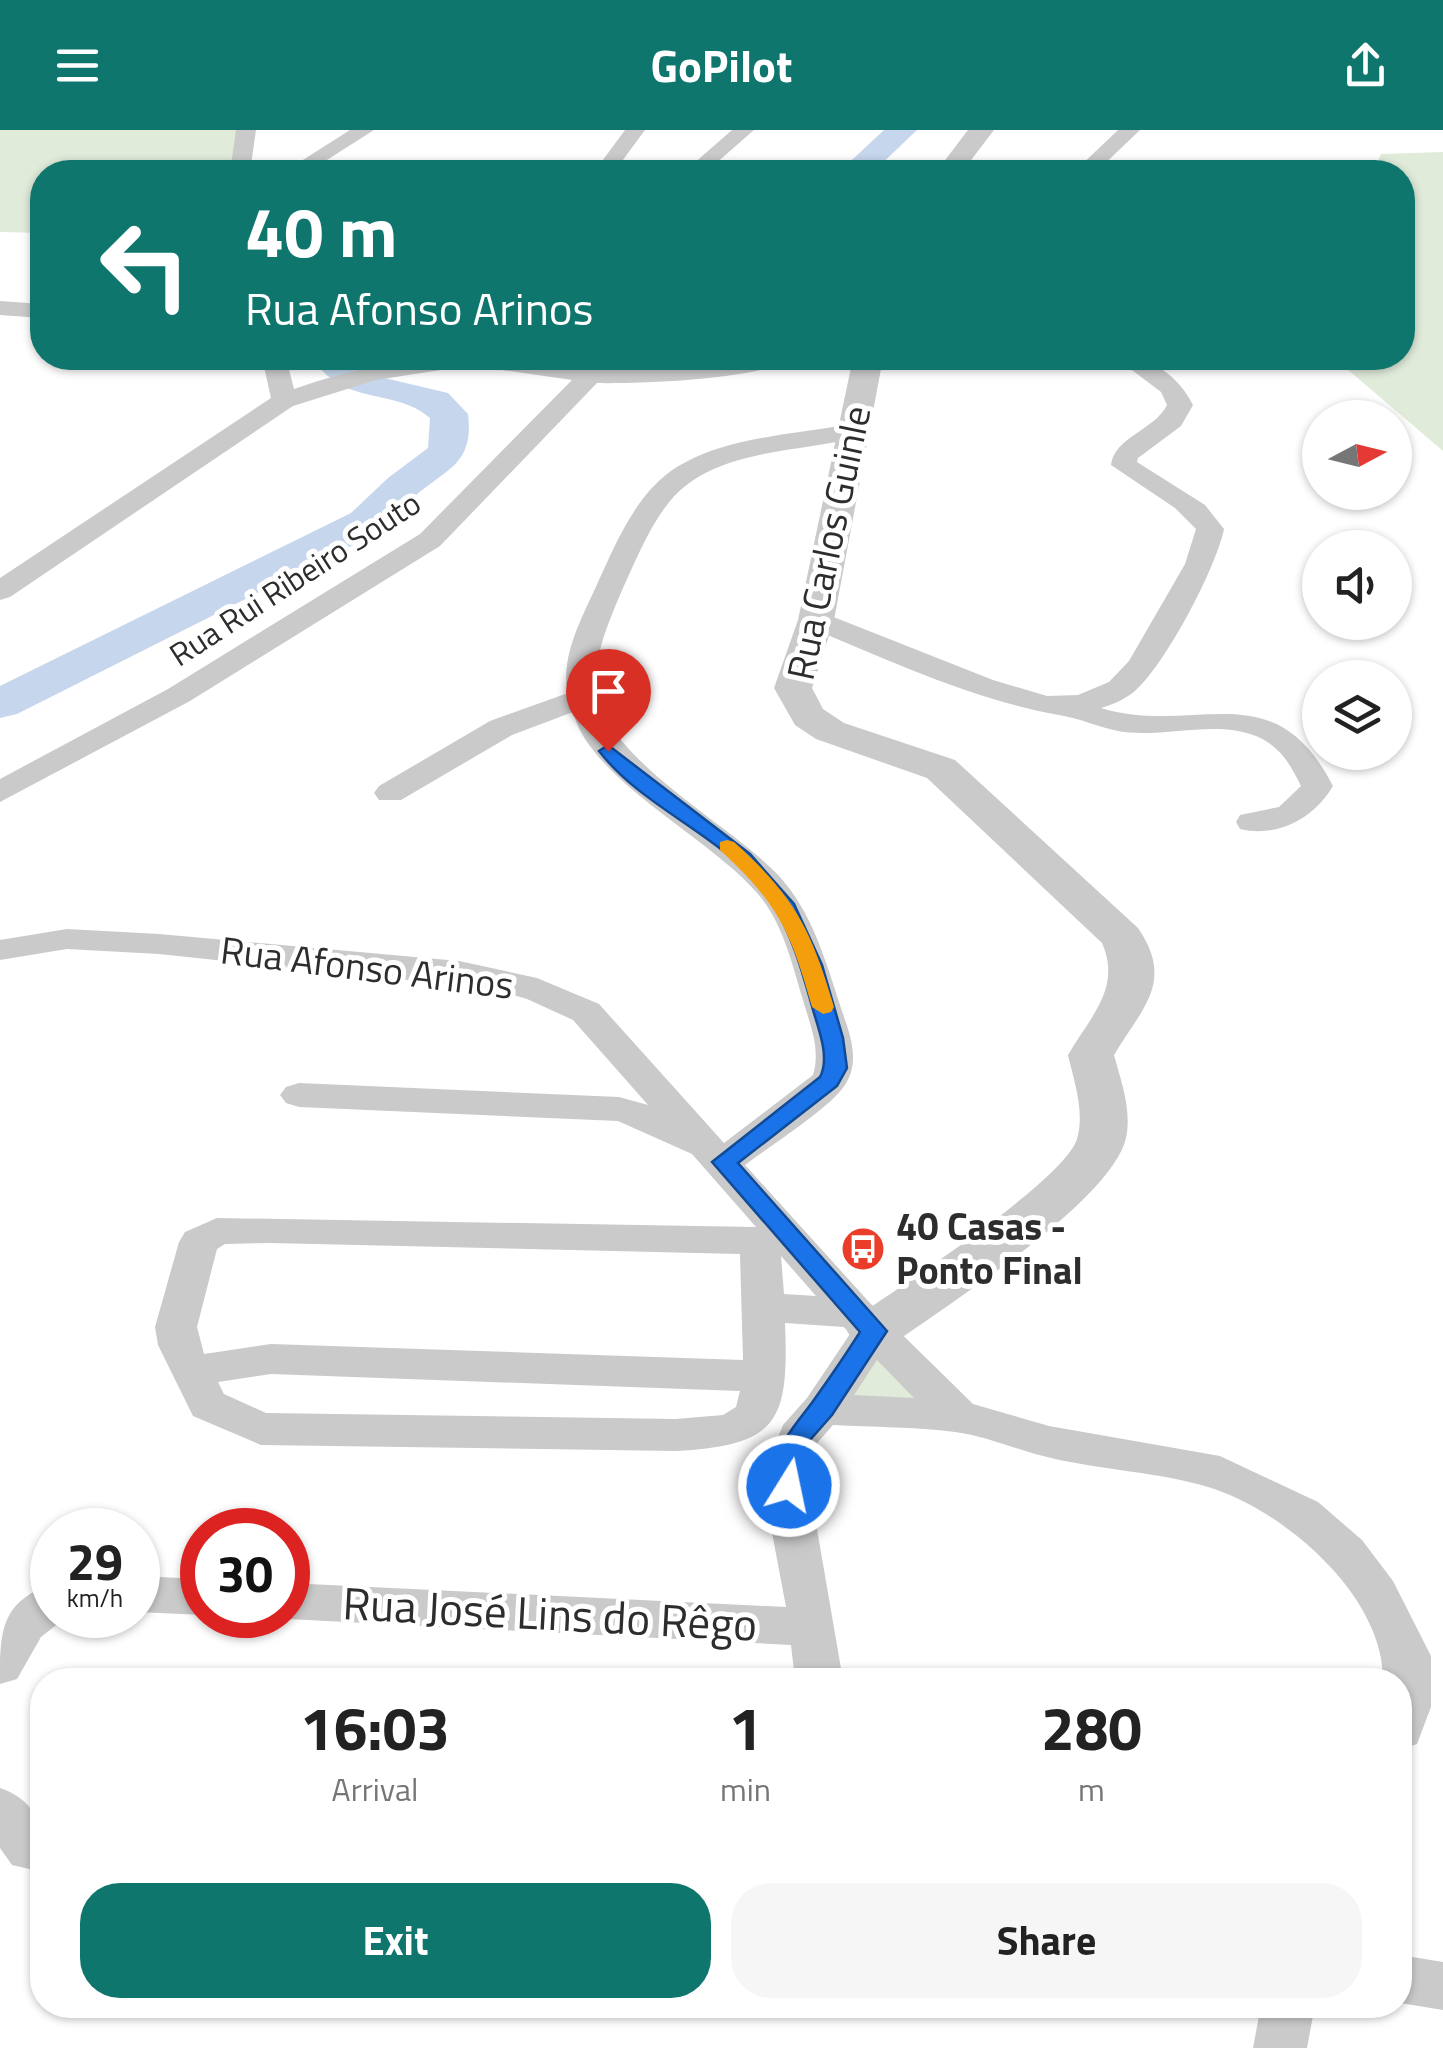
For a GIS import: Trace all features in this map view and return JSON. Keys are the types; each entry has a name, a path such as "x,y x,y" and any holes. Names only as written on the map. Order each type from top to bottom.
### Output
{"street":[{"path":"242,160 246,130"},
{"path":"314,160 364,130"},
{"path":"613,160 635,130"},
{"path":"708,160 744,130"},
{"path":"958,160 980,130"},
{"path":"1097,160 1130,130"},
{"path":"0,308 30,311"},
{"path":"277,370 284,402"},
{"path":"0,591 284,402 337,383 406,370"},
{"path":"557,370 591,375 724,370"},
{"name":"Rua Carlos Guinle","path":"865,370 816,620 793,688 809,718 830,731 941,769 1122,936 1135,960 1136,976 1129,996 1091,1055 1104,1127 1100,1145 1089,1162 1047,1203 865,1322"},
{"path":"1067,707 1124,686 1156,641 1208,545 1210,529 1206,520 1124,465 1125,455 1172,420 1180,405 1172,388 1146,370"},
{"name":"Rua Rui Ribeiro Souto","path":"0,792 179,695 430,540 591,375"},
{"path":"300,1095 620,1109 641,1114 720,1158 829,1081 836,1068 832,1038 811,965 783,904 743,858 634,778 608,751 593,726 580,673 609,585 660,495 687,472 722,458 850,432"},
{"path":"816,620 1005,694 1132,724 1243,723 1288,738 1310,764 1317,786 1307,805 1293,816 1252,822"},
{"path":"390,793 501,728 584,698"},
{"name":"Rua Afonso Arinos","path":"0,950 67,939 159,944 503,979 553,993 586,1012 865,1322 958,1416 1049,1442 1220,1472 1302,1514 1346,1553 1376,1594 1407,1656 1407,1668"},
{"path":"218,1231 759,1240 767,1307 761,1403 752,1418 717,1432 676,1435 261,1429 208,1404 179,1345 176,1327 199,1242 218,1231"},
{"path":"767,1307 865,1322 822,1409 798,1436 788,1466 790,1506 818,1668"},
{"path":"192,1371 245,1361 288,1360 761,1376"},
{"path":"822,1409 958,1416"},
{"name":"Rua José Lins do Rêgo","path":"310,1603 813,1626"},
{"path":"0,1664 30,1619"},
{"path":"0,1809 30,1843"},
{"path":"1412,1981 1443,1986"},
{"path":"1280,2048 1286,2018"}],"green space":[{"path":"0,130 239,130 238,160 30,160 30,233 0,232"},
{"path":"1443,152 1443,451 1412,425 1412,400 1383,400 1348,370 1415,370 1415,160 1378,160 1381,154"},
{"path":"875,1344 932,1406 844,1396"}],"waterway":[{"path":"868,160 902,130"},
{"path":"0,704 366,522 402,486 443,456 450,440 449,414 434,401 363,384 346,370"}],"slow traffic":[{"path":"727,846 767,882 783,904 811,965 823,1007"}],"place":[{"name":"40 Casas - Ponto Final","path":"863,1249"}],"route":[{"path":"608,751 634,778 743,858 767,882 783,904 811,965 832,1038 836,1068 829,1081 724,1162 874,1331 822,1409 798,1436 788,1466 789,1486"}]}
